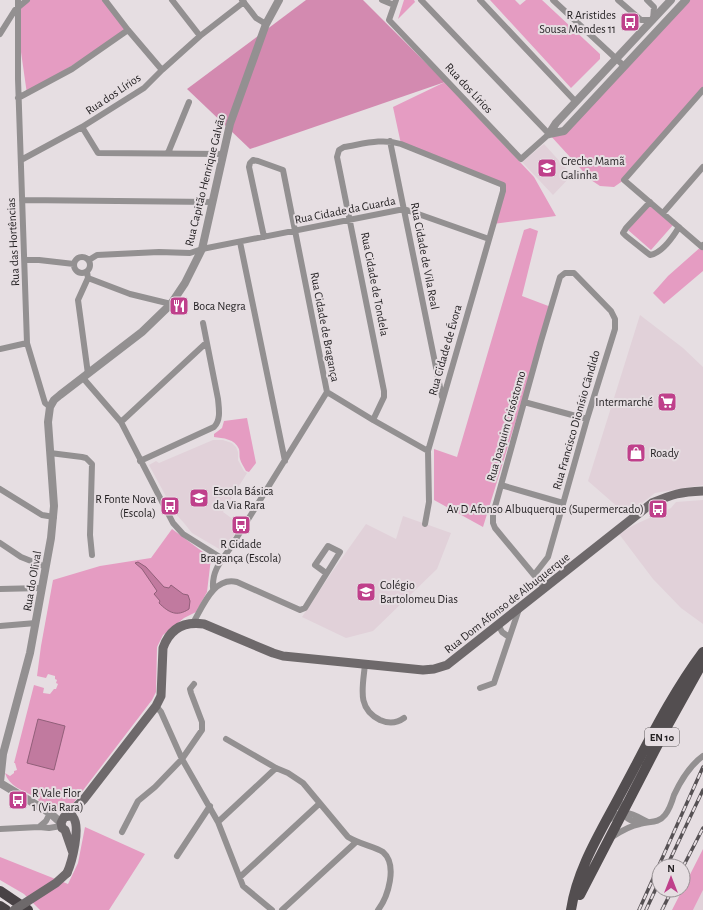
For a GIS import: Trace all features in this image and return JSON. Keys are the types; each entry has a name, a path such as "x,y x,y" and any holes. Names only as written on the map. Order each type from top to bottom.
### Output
{"highway":[{"path":"0,890 28,910"},
{"path":"0,906 6,910"}],"main road":[{"name":"Rua Dom Afonso de Albuquerque","path":"193,623 205,625 272,653 283,656 423,670 434,669 447,665 652,503 670,495 685,492 703,492"},
{"path":"64,823 156,706 161,696 164,648 166,640 171,633 180,626 193,623"},
{"name":"EN 10","path":"572,910 578,882 605,823 675,695 703,652"},
{"name":"EN 10","path":"572,910 604,846 703,662"},
{"path":"14,910 56,883 66,872 73,853 76,840 76,824 84,799"},
{"path":"64,823 73,817 76,824"},
{"path":"64,823 70,831 76,824"},
{"path":"64,823 73,853"}],"street":[{"name":"Rua das Hortências","path":"18,0 18,98 27,343 45,403 50,407"},
{"path":"0,34 17,7 27,0"},
{"path":"105,0 162,70"},
{"path":"172,0 200,36"},
{"name":"Rua Capitão Henrique Galvão","path":"50,407 54,400 142,332 171,304 184,283 202,249 222,154 230,124 266,24 279,0"},
{"path":"382,0 395,2"},
{"path":"421,0 549,134"},
{"path":"480,0 576,102"},
{"path":"553,0 624,66"},
{"path":"618,0 641,20 653,20 661,27"},
{"path":"647,0 654,7 653,20"},
{"path":"549,134 556,123 671,0"},
{"path":"549,134 564,131 686,0"},
{"path":"243,1 256,18 266,24"},
{"name":"Rua dos Lírios","path":"21,160 82,128 144,88 200,36 243,1"},
{"name":"Rua dos Lírios","path":"395,2 389,20 521,159 549,134"},
{"path":"18,98 72,69 128,30"},
{"path":"702,246 624,180 703,90"},
{"path":"168,153 189,102"},
{"path":"82,128 98,153 222,154"},
{"name":"Rua Cidade de Tondela","path":"373,420 384,397 384,391 351,220 337,157 339,150 344,148 382,141 390,141"},
{"name":"Rua Cidade de Évora","path":"390,141 503,185 428,451 429,502 425,524"},
{"name":"Rua Cidade de Vila Real","path":"390,141 443,399"},
{"name":"Rua Cidade de Bragança","path":"214,588 213,581 215,569 223,559 327,392 283,170 253,160 249,167 264,237"},
{"path":"663,213 703,167"},
{"path":"22,200 212,202"},
{"path":"650,202 626,228 623,233 626,236 650,255 655,254 660,250 679,227"},
{"name":"Rua Cidade da Guarda","path":"89,260 97,255 190,252 404,209 488,239"},
{"path":"240,242 285,461"},
{"path":"171,304 130,294 87,275 76,271 74,264 77,259 82,257 89,260 90,268 87,275 78,300 85,376 121,422 173,523 183,534 223,559"},
{"path":"25,260 74,264"},
{"name":"Rua Joaquim Crisóstomo","path":"534,575 495,528 493,514 560,277 565,273"},
{"name":"Rua Francisco Dionísio Cândido","path":"534,575 548,557 587,420 615,329 615,319 611,311 574,273 565,273"},
{"path":"140,461 214,427 218,423 218,399 203,323"},
{"path":"0,349 27,343"},
{"path":"121,422 206,344"},
{"path":"327,392 428,451"},
{"path":"524,402 587,420"},
{"name":"Rua do Olival","path":"0,782 1,756 30,653 54,517 54,494 48,432 50,407"},
{"path":"50,453 86,458 92,464 90,535 92,555"},
{"path":"501,485 563,503"},
{"path":"0,489 42,515 54,517"},
{"path":"0,543 20,557 46,567"},
{"path":"193,623 214,588 231,580 302,611 340,552 328,546 315,565 326,573"},
{"path":"534,575 544,589"},
{"path":"0,589 42,588"},
{"path":"480,688 494,683 519,609"},
{"path":"509,637 502,632 501,621 511,622 514,626"},
{"path":"0,626 36,623"},
{"path":"365,664 362,696 365,707 372,716 384,722 397,722 404,718"},
{"path":"122,832 138,801 155,787 182,759 202,730 202,722 190,689 194,684"},
{"path":"156,706 161,712 182,759 218,822 243,886 272,910"},
{"path":"226,740 276,768 288,773 303,784 348,837 356,842 382,852 390,860 391,876 389,889 383,904 378,910"},
{"path":"604,846 620,831 640,823 654,822 665,814 680,782 690,768 703,756"},
{"path":"218,822 276,768"},
{"path":"0,782 64,823"},
{"path":"633,792 632,805 637,816"},
{"path":"620,795 620,807 622,813 626,818 640,823"},
{"path":"240,877 319,804"},
{"path":"177,856 210,806"},
{"path":"39,827 46,821 50,813"},
{"path":"605,823 611,818 622,813 632,813 648,822"},
{"path":"0,829 39,827 50,828 64,823"},
{"path":"282,910 356,842"}],"shaded area":[{"path":"29,0 104,0 128,30 27,94 15,10"},
{"path":"306,0 363,0 445,82 250,149 187,89"},
{"path":"404,0 414,0 415,2 398,19"},
{"path":"490,0 515,0 520,5 526,0 542,0 600,54 600,59 571,88"},
{"path":"686,0 703,0 703,90 624,180 614,187 600,186 591,180 549,134 564,131"},
{"path":"445,82 534,177 556,216 493,224 503,185 401,144 393,107"},
{"name":"Creche Mamã Galinha","path":"544,144 572,175 553,195 522,162"},
{"path":"649,205 673,225 651,250 628,230"},
{"path":"530,228 538,231 522,296 551,307 483,527 434,500 434,449 457,457 524,230"},
{"path":"703,245 703,271 664,304 653,293 668,276"},
{"path":"640,315 683,348 703,367 703,485 655,493 627,515 588,481"},
{"path":"247,418 256,463 249,472 246,471 242,464 239,449 235,443 214,437 214,434 222,428 224,421"},
{"name":"Escola Básica da Via Rara","path":"213,440 223,440 232,443 238,452 238,460 244,471 247,473 223,512 241,525 225,549 221,550 192,533 175,513 149,465 156,461 159,463"},
{"path":"703,500 703,624 681,608 653,579 619,534 634,525 671,508 676,502"},
{"name":"Colégio Bartolomeu Dias","path":"403,516 451,533 437,569 373,631 346,638 302,617 366,524 396,539"},
{"path":"172,529 211,558 207,592 196,612 184,618 163,635 157,647 156,692 152,700 68,810 60,811 53,809 38,800 41,795 36,793 33,796 20,790 10,781 5,773 10,776 17,770 14,763 34,685 44,688 43,693 50,694 54,689 56,689 58,684 56,683 57,680 55,679 55,676 48,674 46,678 37,676 53,580 100,566 151,558"},
{"path":"138,562 146,567 164,587 169,588 171,585 183,594 188,595 190,601 189,609 181,613 173,613 159,603 160,601 154,594 157,591 142,569 135,563"},
{"path":"38,719 65,726 54,770 27,763"},
{"path":"85,827 145,854 109,910 40,910 24,894 0,880 0,857 68,884 78,863"},
{"path":"703,849 703,890 693,910 672,910 678,898 691,898 691,873"},
{"path":"703,890 703,910 693,910"}],"railway":[{"path":"639,910 703,767"},
{"path":"671,858 703,790"},
{"path":"688,858 703,828"},
{"path":"646,910 652,898"},
{"path":"662,910 668,898"}],"place":[{"name":"R Aristides Sousa Mendes 11","path":"630,22"},
{"name":"Creche Mamã Galinha","path":"547,168"},
{"name":"Boca Negra","path":"179,306"},
{"name":"Intermarché","path":"667,402"},
{"name":"Roady","path":"636,453"},
{"name":"Escola Básica da Via Rara","path":"199,498"},
{"name":"R Fonte Nova (Escola)","path":"170,506"},
{"name":"Av D Afonso Albuquerque (Supermercado)","path":"658,509"},
{"name":"R Cidade Bragança (Escola)","path":"241,525"},
{"name":"Colégio Bartolomeu Dias","path":"366,592"},
{"name":"R Vale Flor 1 (Via Rara)","path":"18,800"}]}
